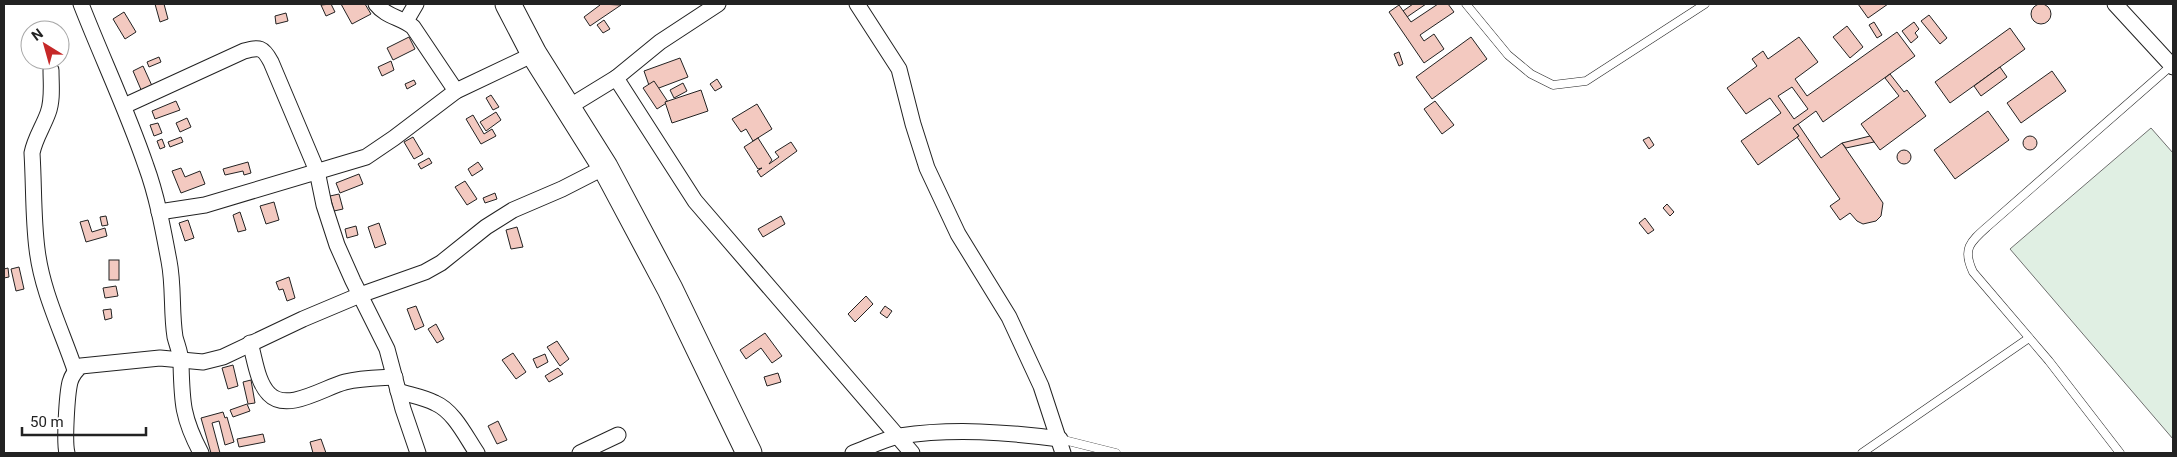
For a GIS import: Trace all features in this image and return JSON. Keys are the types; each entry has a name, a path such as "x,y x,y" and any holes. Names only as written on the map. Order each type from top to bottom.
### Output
{"highway":[{"path":"508,4 534,54 605,167 670,289 749,453"}],"street":[{"path":"81,4 124,106 147,168 159,212 170,262 175,336 181,361 180,377 186,423 201,453"},
{"path":"376,4 387,15 406,21 413,27 456,91"},
{"path":"406,21 416,4"},
{"path":"567,108 616,78 660,42 718,4"},
{"path":"857,4 899,69 927,168 958,234 1009,317 1041,386 1062,446"},
{"path":"2115,4 2172,66"},
{"path":"124,106 244,51 257,47 263,50 271,62 317,171 324,205 338,245 360,295 387,348 418,453"},
{"path":"159,212 205,204 366,157 456,91 534,54"},
{"path":"51,70 52,96 49,112 35,140 32,153 37,250 44,284 75,370 69,387 65,435 67,453"},
{"path":"616,78 695,201 912,453"},
{"path":"75,370 89,364 160,358 203,362 223,357 250,343 360,295 425,272 441,263 486,227 514,210 562,189 605,167"},
{"path":"250,343 263,386 276,399 287,401 306,397 344,382 397,384 436,403 445,410 456,421 477,453"},
{"path":"853,453 898,436 956,432 1004,432 1062,446"},
{"path":"580,453 618,435"}],"lane":[{"path":"1466,4 1508,55 1531,74 1553,85 1586,81 1705,4"},
{"path":"2120,453 2029,338 1973,272 1968,262 1970,242 2172,66"},
{"path":"1862,453 2029,338"},
{"path":"1062,446 1116,453"}],"green space":[{"path":"2151,128 2173,153 2173,439 2010,249"}],"building":[{"path":"155,4 164,4 168,19 160,22"},
{"path":"331,4 335,12 326,16 321,5"},
{"path":"341,4 365,4 371,14 352,24"},
{"path":"599,4 621,5 590,26 584,17"},
{"path":"1413,4 1426,4 1407,17 1403,11"},
{"path":"1438,4 1448,4 1454,12 1420,35 1424,41 1434,34 1444,49 1424,63 1389,12 1399,5 1411,22"},
{"path":"1858,4 1888,4 1868,18"},
{"path":"2037,4 2045,4 2051,10 2051,18 2045,24 2037,24 2031,18 2031,10"},
{"path":"124,12 136,32 125,39 113,19"},
{"path":"286,13 288,21 276,24 275,16"},
{"path":"1929,15 1947,38 1940,44 1921,21"},
{"path":"604,20 610,29 603,33 597,25"},
{"path":"1874,22 1882,35 1877,38 1869,25"},
{"path":"1914,22 1919,29 1915,33 1918,37 1911,43 1902,31"},
{"path":"1847,26 1863,47 1850,58 1833,37"},
{"path":"2010,28 2025,49 1950,103 1935,82"},
{"path":"1897,32 1915,56 1823,122 1816,111 1793,128 1799,136 1758,165 1741,141 1781,113 1770,98 1746,114 1727,88 1757,66 1752,59 1763,51 1768,59 1799,37 1818,62 1795,79 1807,96","holes":["1792,87 1808,109 1794,119 1778,96"]},
{"path":"409,37 415,49 393,60 387,48"},
{"path":"1471,37 1487,59 1432,99 1416,77"},
{"path":"1399,52 1403,64 1399,66 1394,54"},
{"path":"159,57 161,62 149,67 147,62"},
{"path":"680,58 688,77 651,91 644,71"},
{"path":"391,61 394,70 382,76 378,67"},
{"path":"143,66 153,88 142,92 133,71"},
{"path":"2000,67 2007,77 1981,96 1974,86"},
{"path":"2052,71 2066,91 2021,123 2007,103"},
{"path":"1890,74 1904,92 1907,90 1926,116 1880,150 1861,124 1899,96 1885,78"},
{"path":"717,79 722,87 715,91 710,84"},
{"path":"414,80 416,84 407,89 405,84"},
{"path":"654,81 668,102 657,109 643,88"},
{"path":"683,83 687,91 674,98 670,90"},
{"path":"701,90 708,111 672,123 665,102"},
{"path":"491,95 499,107 493,110 486,98"},
{"path":"176,101 180,110 155,119 152,111"},
{"path":"1435,101 1454,125 1442,134 1424,109"},
{"path":"757,104 772,129 753,141 746,129 741,132 732,119"},
{"path":"1988,111 2009,140 1955,179 1934,150"},
{"path":"496,112 501,120 486,131 480,122"},
{"path":"473,115 484,134 492,129 496,136 481,144 466,119"},
{"path":"187,118 191,127 180,132 176,123"},
{"path":"158,123 162,133 154,136 150,125"},
{"path":"1798,124 1821,158 1842,143 1883,203 1881,216 1876,221 1863,224 1857,221 1850,213 1840,220 1830,206 1840,199 1797,137 1799,136 1793,128"},
{"path":"1870,136 1874,142 1846,148 1842,143"},
{"path":"2030,136 2035,138 2037,143 2035,148 2030,150 2025,148 2023,143 2025,138"},
{"path":"181,137 183,142 170,147 168,142"},
{"path":"413,137 423,154 414,159 404,142"},
{"path":"1649,137 1654,145 1649,149 1643,140"},
{"path":"758,138 772,160 769,164 779,157 775,152 791,142 797,151 761,177 757,171 762,168 758,169 744,147"},
{"path":"162,139 165,147 160,149 157,141"},
{"path":"1904,150 1909,152 1911,157 1909,162 1904,164 1899,162 1897,157 1899,152"},
{"path":"429,158 432,163 421,169 418,164"},
{"path":"248,162 251,173 244,175 243,171 225,175 223,169"},
{"path":"478,162 483,169 472,176 468,169"},
{"path":"181,168 185,177 200,171 205,184 181,193 172,171"},
{"path":"359,174 363,184 340,193 336,183"},
{"path":"465,181 477,199 467,205 455,187"},
{"path":"495,193 497,199 485,203 483,198"},
{"path":"339,194 343,209 334,211 330,196"},
{"path":"274,202 279,220 266,224 260,206"},
{"path":"1667,204 1674,212 1670,216 1663,208"},
{"path":"240,212 246,230 238,232 233,215"},
{"path":"106,216 108,225 102,226 100,217"},
{"path":"781,216 785,224 763,237 758,229"},
{"path":"1645,218 1654,230 1648,234 1639,223"},
{"path":"88,220 92,232 105,228 107,236 86,242 80,222"},
{"path":"188,220 194,238 185,241 179,223"},
{"path":"379,223 386,244 375,248 368,227"},
{"path":"356,226 358,235 347,238 345,229"},
{"path":"517,227 523,247 511,249 506,230"},
{"path":"109,260 119,260 119,280 109,280"},
{"path":"19,267 24,289 16,291 11,269"},
{"path":"8,268 9,277 4,278 4,269"},
{"path":"289,277 295,298 287,301 283,289 279,290 276,282"},
{"path":"116,286 118,296 105,298 103,288"},
{"path":"866,296 873,304 855,322 848,314"},
{"path":"416,306 424,326 415,330 407,309"},
{"path":"885,306 892,311 887,318 880,313"},
{"path":"111,309 112,318 105,320 103,310"},
{"path":"436,324 444,339 437,343 428,329"},
{"path":"765,333 782,356 772,363 761,348 746,359 740,350"},
{"path":"557,341 569,359 560,366 547,347"},
{"path":"513,353 526,372 516,379 502,360"},
{"path":"545,354 548,362 537,368 533,359"},
{"path":"233,365 238,386 228,389 222,368"},
{"path":"558,368 563,374 549,382 545,376"},
{"path":"778,373 781,382 767,386 764,377"},
{"path":"251,380 255,403 248,404 243,382"},
{"path":"247,404 250,411 233,417 230,410"},
{"path":"223,412 225,418 227,417 234,442 225,445 219,421 212,423 220,453 211,453 201,418"},
{"path":"498,421 507,440 497,444 488,426"},
{"path":"263,434 265,442 239,447 237,439"},
{"path":"321,439 326,453 313,453 310,442"}]}
